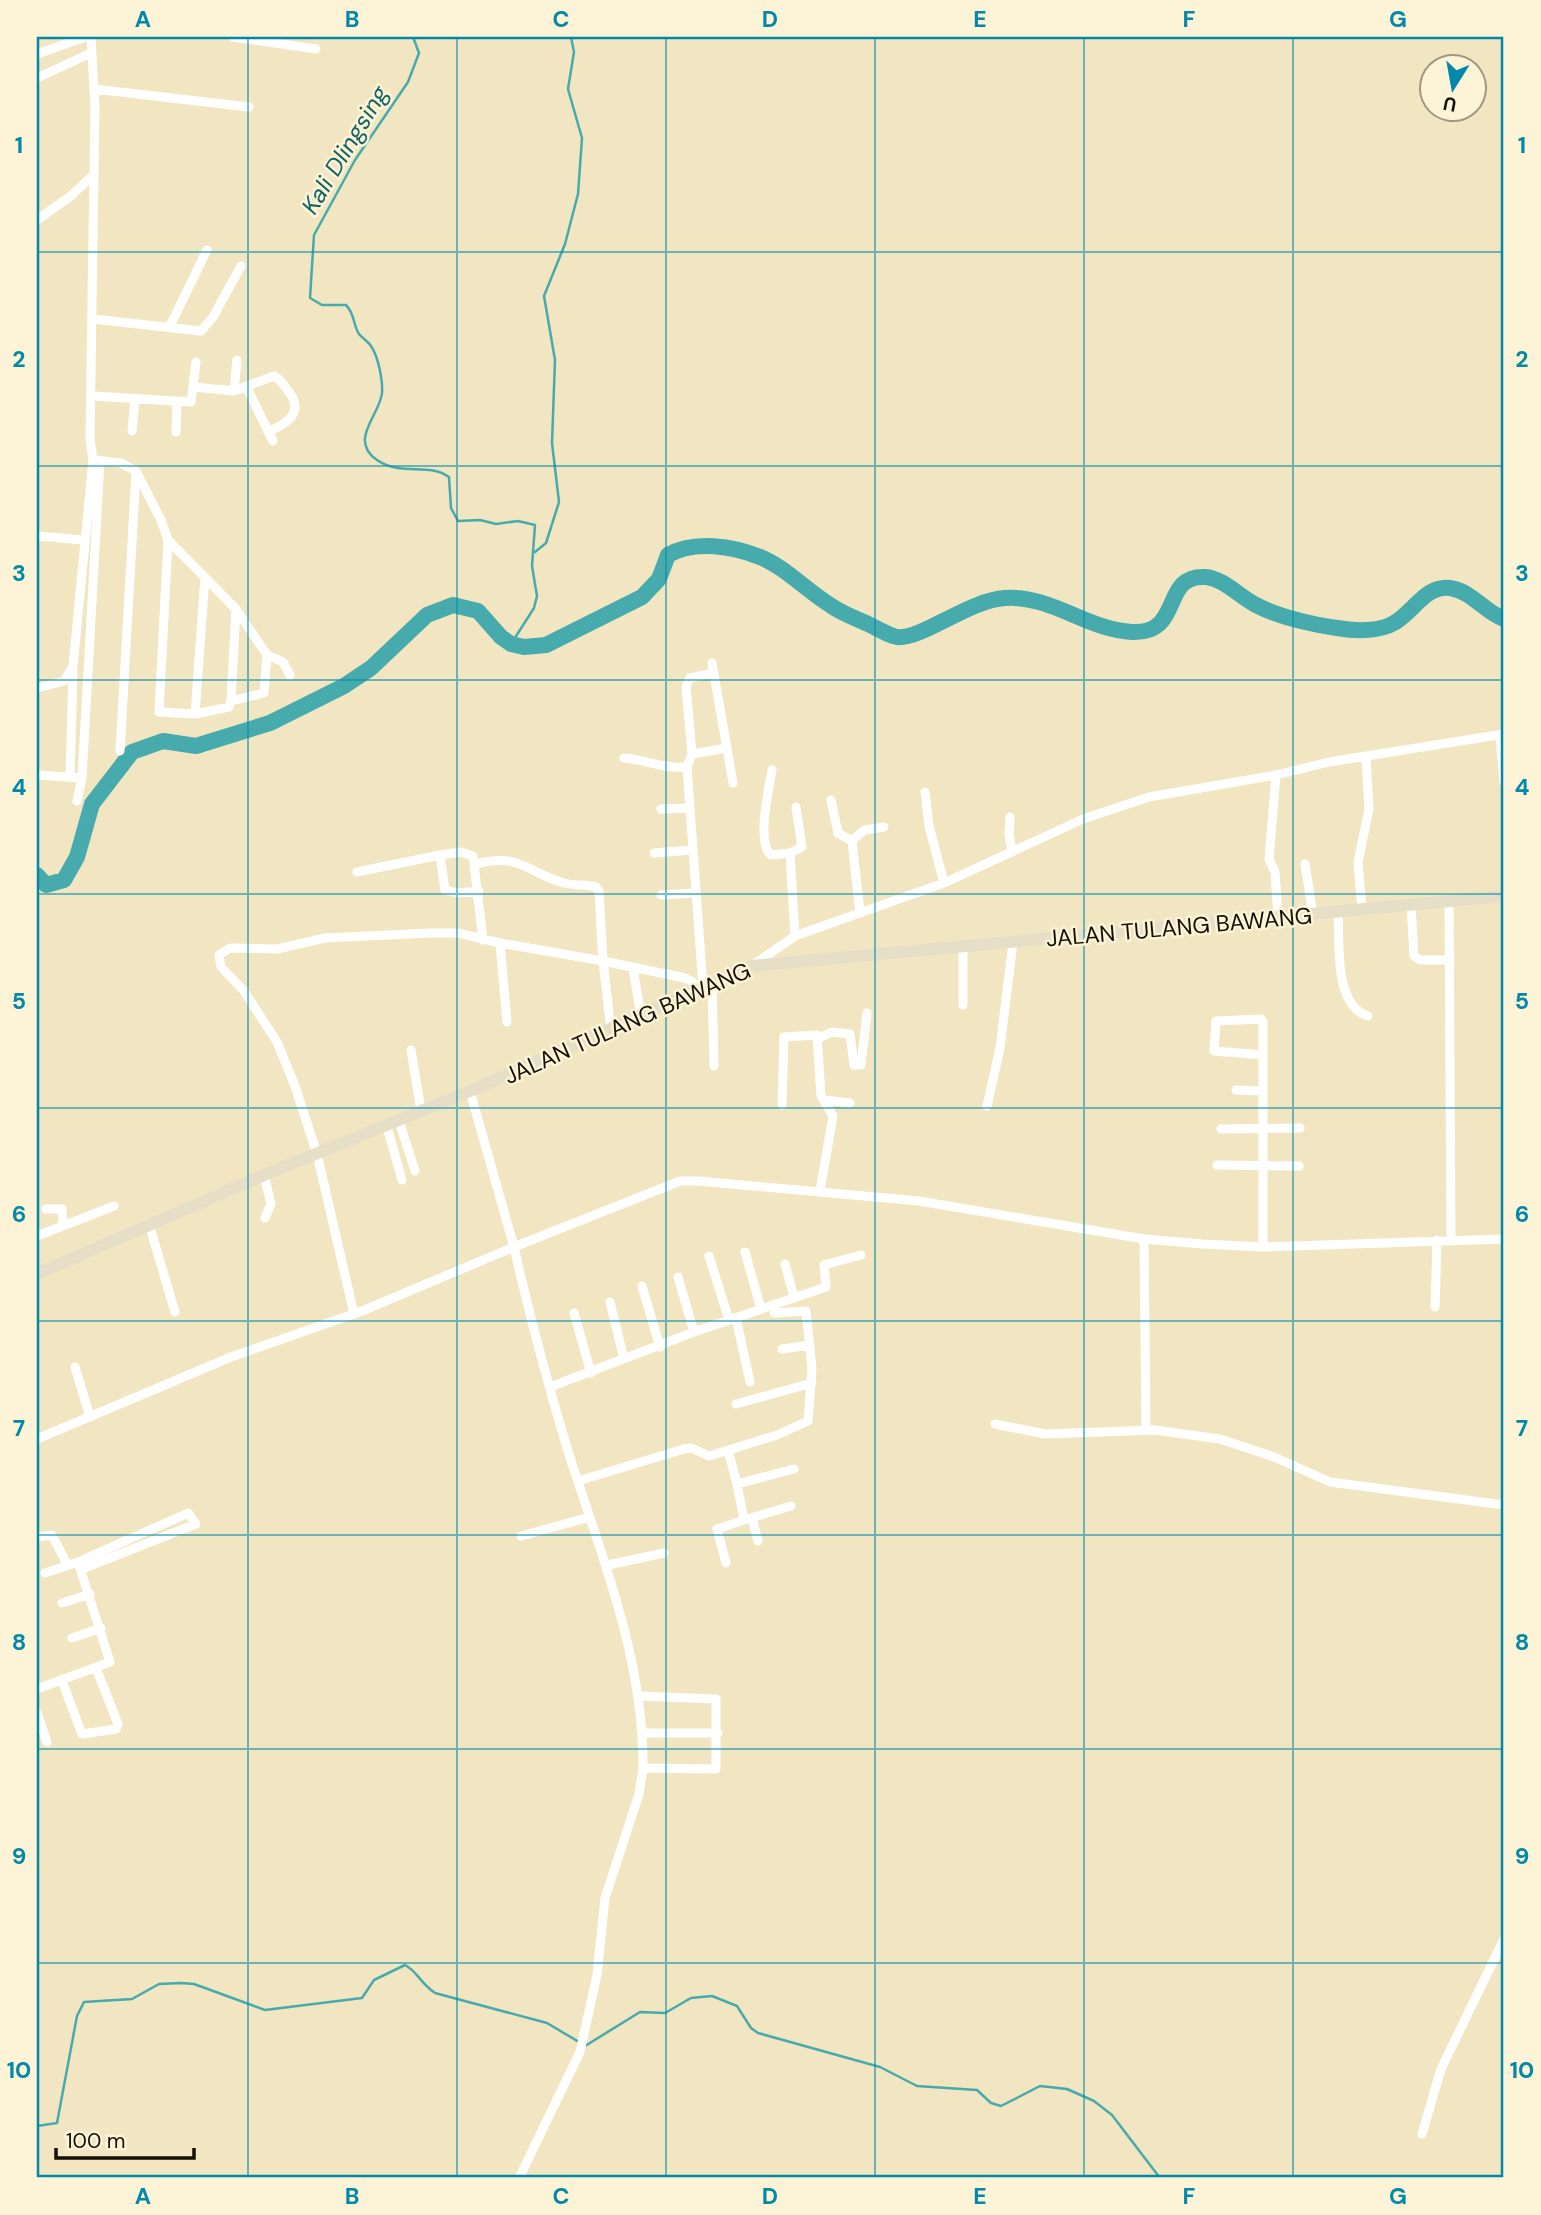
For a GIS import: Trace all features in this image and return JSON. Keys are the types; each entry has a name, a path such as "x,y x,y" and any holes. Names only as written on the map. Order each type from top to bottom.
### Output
{"street":[{"path":"37,54 85,37"},
{"path":"77,802 82,778 96,460 90,439 93,396 94,89 91,37"},
{"path":"233,37 317,49"},
{"path":"37,78 90,53"},
{"path":"94,89 249,107"},
{"path":"37,220 72,195 93,175"},
{"path":"170,326 207,250"},
{"path":"93,319 206,329 241,266"},
{"path":"234,391 237,360"},
{"path":"93,396 191,402 196,362"},
{"path":"194,387 234,391 274,376 279,378 295,399 292,420 271,437 247,388"},
{"path":"132,431 135,399"},
{"path":"176,432 177,402"},
{"path":"96,460 121,463 136,471 168,540 159,712 195,714 216,712 229,707 236,608"},
{"path":"70,777 73,666 83,540 96,460"},
{"path":"120,751 136,471"},
{"path":"37,536 83,540"},
{"path":"168,540 236,608 267,655 283,662 290,675"},
{"path":"195,714 205,577"},
{"path":"231,701 264,693 267,655"},
{"path":"37,688 64,681 73,666"},
{"path":"714,1066 695,892 687,767 692,754 686,686 690,678 713,668 733,783"},
{"path":"751,966 795,936 944,883 1083,819 1149,797 1502,735 1504,782"},
{"path":"692,754 727,748"},
{"path":"1362,909 1358,862 1369,809 1366,757"},
{"path":"624,758 642,760 669,769 687,767"},
{"path":"772,770 765,811 765,848 771,855 790,853 802,847 796,807"},
{"path":"37,775 82,778"},
{"path":"1276,775 1269,859 1275,872 1278,916"},
{"path":"925,792 929,826 944,883"},
{"path":"831,800 834,825 838,833 852,841"},
{"path":"660,809 689,808"},
{"path":"1010,817 1012,851"},
{"path":"852,841 864,830 884,827"},
{"path":"852,841 860,914"},
{"path":"654,853 692,850"},
{"path":"357,872 440,855 469,852 476,864 483,940"},
{"path":"790,853 795,936"},
{"path":"440,855 446,890 479,891"},
{"path":"476,864 504,860 528,865 564,883 596,887 599,891 611,1030"},
{"path":"1305,864 1313,915"},
{"path":"661,895 695,892"},
{"name":"JALAN TULANG BAWANG","path":"37,1274 264,1175 387,1127 751,966 1504,896"},
{"path":"1449,901 1451,1240"},
{"path":"1411,905 1414,956 1420,960 1450,960"},
{"path":"1338,912 1344,988 1350,1003 1360,1014 1368,1016"},
{"path":"354,1314 317,1154 295,1086 276,1042 244,991 221,967 219,955 230,948 287,948 326,938 458,933 483,940 603,961 704,986"},
{"path":"987,1106 1000,1048 1013,942"},
{"path":"500,943 507,1023"},
{"path":"963,948 963,1005"},
{"path":"633,968 641,1016"},
{"path":"850,1034 855,1066 861,1065 867,1013"},
{"path":"1263,1055 1217,1052 1212,1045 1213,1026 1217,1019 1274,1020"},
{"path":"1261,1019 1263,1247"},
{"path":"819,1038 832,1032 864,1033"},
{"path":"782,1105 784,1037 810,1033 819,1038"},
{"path":"819,1038 821,1096 833,1116 820,1191"},
{"path":"411,1049 421,1111"},
{"path":"1236,1090 1263,1091"},
{"path":"470,1091 550,1387 608,1566 638,1696 643,1733 643,1768 639,1794 606,1898 597,1975 584,2038 580,2052 519,2178"},
{"path":"824,1100 850,1103"},
{"path":"399,1121 415,1171"},
{"path":"387,1127 402,1180"},
{"path":"1221,1129 1300,1128"},
{"path":"1217,1165 1299,1166"},
{"path":"264,1175 271,1204 265,1218"},
{"path":"37,1439 231,1357 354,1314 514,1247 562,1230 625,1201 680,1181 820,1191 953,1206 1144,1239 1263,1247 1504,1239"},
{"path":"37,1236 114,1206"},
{"path":"46,1209 62,1209 64,1226"},
{"path":"149,1224 174,1312"},
{"path":"1144,1239 1146,1430"},
{"path":"1436,1307 1437,1240"},
{"path":"745,1252 761,1309"},
{"path":"550,1387 694,1332 826,1287 824,1265 861,1255"},
{"path":"709,1256 732,1319 750,1382"},
{"path":"785,1264 794,1297"},
{"path":"678,1277 694,1332"},
{"path":"642,1286 660,1347"},
{"path":"610,1301 624,1359"},
{"path":"578,1480 684,1449 691,1448 705,1457 777,1435 808,1421 812,1383 806,1311 774,1313"},
{"path":"574,1313 591,1373"},
{"path":"782,1349 810,1345"},
{"path":"75,1367 90,1418"},
{"path":"736,1404 812,1383"},
{"path":"995,1424 1045,1434 1146,1430 1220,1439 1274,1457 1330,1482 1504,1505"},
{"path":"728,1450 748,1519 758,1541"},
{"path":"737,1484 794,1469"},
{"path":"726,1563 717,1529 791,1506"},
{"path":"45,1573 67,1564 80,1566 196,1524 188,1513 80,1566"},
{"path":"521,1536 590,1517"},
{"path":"37,1537 52,1535 67,1564"},
{"path":"608,1566 664,1553"},
{"path":"37,1689 110,1662 80,1566"},
{"path":"62,1602 90,1594"},
{"path":"72,1638 101,1628"},
{"path":"62,1681 82,1734 116,1729 118,1724 96,1668"},
{"path":"638,1696 716,1699 716,1769 643,1768"},
{"path":"37,1713 47,1742"},
{"path":"643,1733 718,1733"},
{"path":"1422,2134 1441,2069 1504,1939"}],"waterway":[{"name":"Kali Dlingsing","path":"413,37 419,53 408,82 355,160 314,235 310,298 322,305 346,305 359,334 370,344 376,356 382,393 365,436 369,452 386,465 432,470 449,477 451,508 458,521 480,520 496,524 518,521 535,525 532,566 537,596 534,608 511,644"},
{"path":"535,552 546,543 559,502 552,443 555,360 544,296 565,244 578,194 582,138 568,89 574,52 571,37"},
{"path":"37,875 46,885 64,880 77,857 92,804 132,752 163,741 196,746 270,723 344,686 371,668 427,615 453,605 478,611 501,637 511,644 524,647 546,645 642,597 659,579 668,555 690,547 714,546 760,557 839,610 897,637 919,632 976,605 1005,598 1038,602 1116,630 1148,630 1159,624 1166,615 1182,585 1191,579 1205,577 1218,581 1250,602 1275,613 1344,629 1366,630 1388,626 1427,595 1441,588 1465,593 1504,619"},
{"path":"37,2126 57,2123 77,2016 84,2002 132,1999 159,1984 194,1984 265,2010 362,1998 374,1980 405,1965 435,1993 547,2023 579,2042"},
{"path":"585,2046 640,2012 665,2013 691,1998 712,1996 737,2006 751,2028 758,2033 880,2067 917,2086 977,2090 991,2103 1001,2106 1040,2086 1067,2089 1094,2101 1112,2115 1160,2178"}]}
